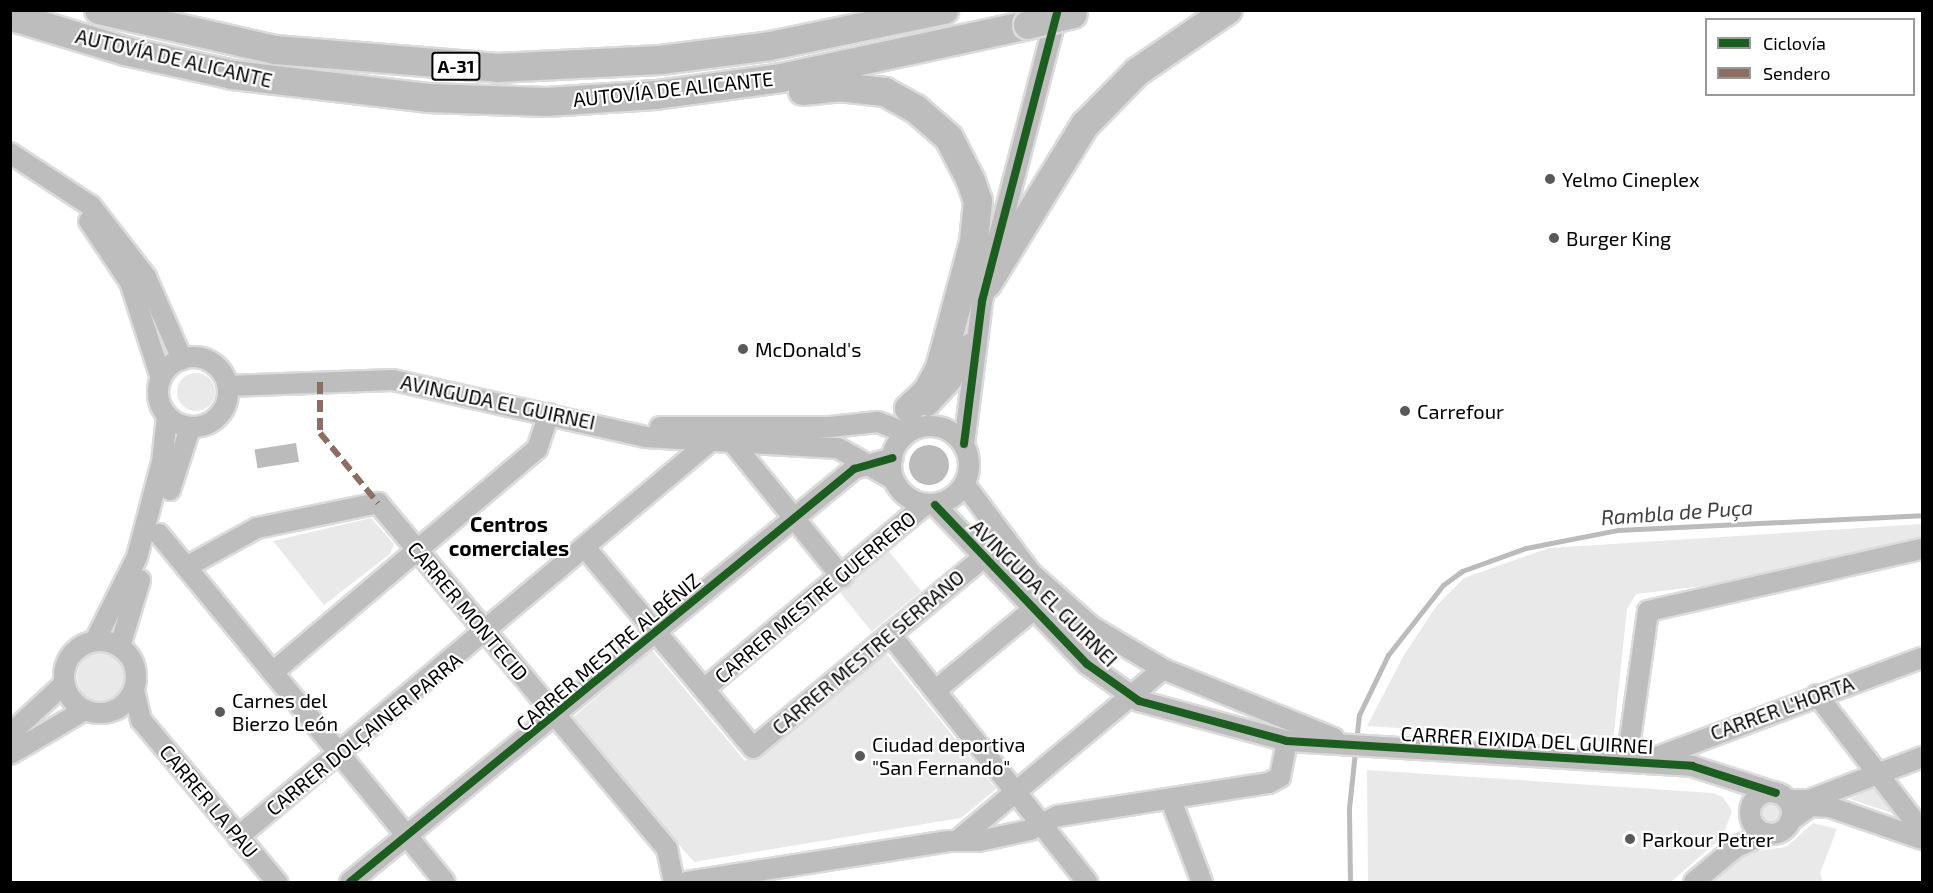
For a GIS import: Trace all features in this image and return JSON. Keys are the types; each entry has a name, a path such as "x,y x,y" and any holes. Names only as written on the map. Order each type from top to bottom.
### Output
{"highway":[{"name":"AUTOVÍA DE ALICANTE","path":"99,10 275,50 497,68 661,60 770,46 944,10"},
{"path":"987,284 1085,125 1137,72 1228,10"},
{"name":"AUTOVÍA DE ALICANTE","path":"10,16 125,51 313,86 547,102 656,95 893,57 1073,12"},
{"path":"656,95 699,104 839,87 885,92 925,115 949,138 971,181 978,218 940,368 913,425"}],"street":[{"path":"976,331 951,381 926,408 892,458 893,479 905,496 930,505 965,485 970,460 964,444 976,331 987,284 1073,12"},
{"path":"10,153 91,206 134,258 174,333 182,359"},
{"path":"10,734 64,684 70,656 94,641 137,557 162,462 167,417 158,398 160,378 130,282 59,186"},
{"path":"160,378 182,359"},
{"path":"167,417 190,428 211,423 225,407 228,386 216,365 182,359"},
{"name":"AVINGUDA EL GUIRNEI","path":"228,386 393,380 624,428 830,427 878,422 913,425"},
{"path":"273,672 537,449 549,414"},
{"path":"913,425 945,429 964,444"},
{"path":"112,711 134,690 136,674 120,646 128,608 159,534 190,428"},
{"name":"AVINGUDA EL GUIRNEI","path":"624,428 645,437 708,443 838,448 893,479"},
{"name":"CARRER DOLÇAINER PARRA","path":"238,837 341,755 587,550 708,443"},
{"path":"733,443 842,577"},
{"name":"CARRER MESTRE ALBÉNIZ","path":"350,882 409,837 794,519 866,464 892,458"},
{"name":"AVINGUDA EL GUIRNEI","path":"965,485 1049,593 1091,626 1163,669 1345,743"},
{"name":"CARRER MONTECID","path":"186,567 257,528 378,503 667,849 674,882"},
{"name":"AVINGUDA EL GUIRNEI","path":"930,505 1034,609 1125,695 1287,741 1345,743"},
{"name":"CARRER MESTRE GUERRERO","path":"704,689 930,505"},
{"path":"159,534 445,882"},
{"path":"1635,762 1648,611 1793,581 1923,549"},
{"path":"587,550 704,689"},
{"name":"CARRER MESTRE SERRANO","path":"704,689 753,748 984,557"},
{"path":"936,690 1034,609"},
{"path":"890,634 1017,789 1087,882"},
{"path":"94,641 120,646"},
{"name":"CARRER L'HORTA","path":"1635,762 1923,658"},
{"path":"958,840 1000,810 1017,789 1125,695 1163,669"},
{"path":"64,684 85,710"},
{"name":"CARRER LA PAU","path":"134,690 141,720 277,882"},
{"path":"1817,695 1923,831"},
{"path":"10,754 85,710 112,711 141,720"},
{"path":"687,882 958,840 979,842 1044,823 1058,816 1269,783 1280,777 1287,741"},
{"name":"CARRER EIXIDA DEL GUIRNEI","path":"1345,743 1372,747 1692,766 1781,796"},
{"path":"1736,847 1756,799 1781,796 1809,800 1923,757"},
{"path":"1726,777 1750,814 1767,833"},
{"path":"1781,796 1790,821"},
{"path":"1171,800 1202,882"},
{"path":"1694,882 1736,847 1767,833 1781,831 1790,821 1811,807 1830,807 1923,839"}],"shaded area":[{"path":"196,373 203,374 209,379 214,385 214,399 209,405 203,410 196,411 189,410 183,405 178,399 177,392 178,385 183,379 189,374"},
{"path":"296,443 299,462 257,468 255,450"},
{"path":"929,445 937,446 943,451 948,457 948,473 943,479 937,484 929,485 921,484 915,479 910,473 909,465 910,457 915,451 921,446"},
{"path":"371,518 394,544 390,554 324,605 273,541"},
{"path":"1922,524 1922,543 1755,580 1636,594 1627,609 1613,742 1367,726 1404,655 1437,605 1464,578 1549,548"},
{"path":"888,550 921,591 872,631 838,590"},
{"name":"Ciudad deportiva \"San Fernando\"","path":"652,650 745,761 884,651 996,789 961,818 694,862 571,719"},
{"path":"102,652 120,659 127,677 120,695 102,702 84,695 77,677 84,659"},
{"path":"1367,770 1713,793 1723,797 1732,811 1723,836 1671,882 1368,882"},
{"path":"1874,786 1892,813 1850,799"},
{"path":"1771,797 1782,802 1787,813 1782,824 1771,829 1760,824 1755,813 1760,802"},
{"path":"1813,823 1837,829 1820,873 1823,882 1714,882 1744,853 1786,847"}],"waterway":[{"name":"Rambla de Puça","path":"1350,882 1349,808 1359,715 1388,655 1443,585 1462,571 1526,548 1618,530 1922,515"}],"marked path":[{"path":"320,382 320,433 378,503"}],"cycle path":[{"path":"964,444 982,301 1058,10"},
{"path":"350,882 854,469 892,458"},
{"path":"935,505 1087,664 1139,701 1287,741 1692,766 1776,793"}],"place":[{"name":"Yelmo Cineplex","path":"1550,179"},
{"name":"Burger King","path":"1554,238"},
{"name":"McDonald's","path":"743,349"},
{"name":"Carrefour","path":"1405,411"},
{"name":"Carnes del Bierzo León","path":"220,712"},
{"name":"Ciudad deportiva \"San Fernando\"","path":"860,756"},
{"name":"Parkour Petrer","path":"1630,839"}],"district":[{"name":"Centros comerciales","path":"509,536"}]}
